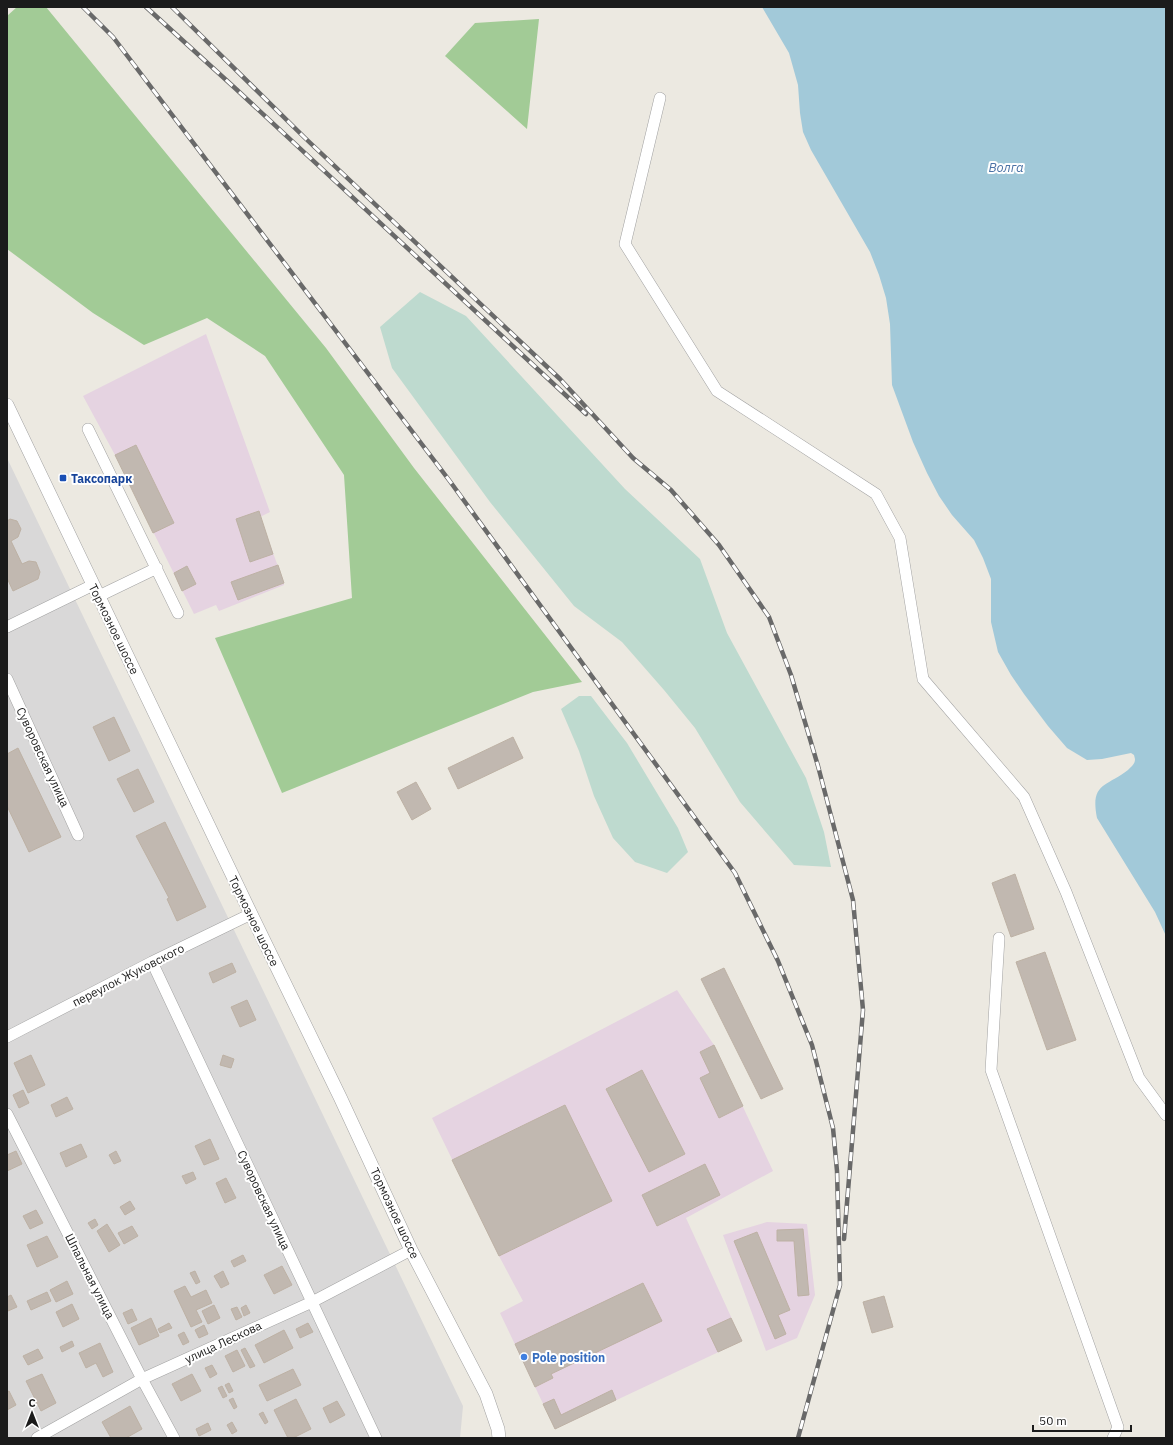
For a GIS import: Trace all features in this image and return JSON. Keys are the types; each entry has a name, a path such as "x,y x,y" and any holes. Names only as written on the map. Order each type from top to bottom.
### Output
{"street":[{"path":"660,98 625,244 717,391 876,494 900,538 923,679 1024,797 1066,892 1139,1078 1166,1115"},
{"name":"Тормозное шоссе","path":"7,405 340,1098 411,1250 486,1394 498,1428 498,1438"},
{"path":"88,429 157,568 178,614"},
{"path":"7,627 96,590 157,568"},
{"name":"Суворовская улица","path":"7,680 78,835"},
{"name":"переулок Жуковского","path":"7,1037 152,962 251,914"},
{"path":"999,938 991,1070 1118,1427 1113,1438"},
{"name":"Суворовская улица","path":"152,962 376,1438"},
{"name":"Шпальная улица","path":"7,1114 142,1379 174,1438"},
{"name":"улица Лескова","path":"37,1438 142,1379 312,1302 411,1250"}],"shaded area":[{"path":"206,334 270,512 260,517 284,585 219,611 216,605 194,614 115,455 83,396"},
{"path":"7,458 463,1406 460,1438 7,1438"},
{"path":"677,990 714,1045 773,1171 686,1218 742,1341 555,1429 500,1313 523,1301 499,1256 432,1118"},
{"path":"767,1222 807,1224 815,1295 797,1338 766,1351 723,1235"}],"green space":[{"path":"17,7 46,7 326,348 414,468 582,682 533,692 282,793 215,638 352,598 344,475 265,356 207,318 144,345 93,313 7,249 7,16"},
{"path":"539,19 527,129 445,56 475,23"},
{"path":"420,292 466,316 625,489 700,559 727,633 806,778 824,832 831,867 794,865 740,802 695,728 622,642 574,606 490,502 392,368 380,327"},
{"path":"579,696 591,696 627,743 678,828 688,852 667,873 635,862 613,838 594,796 579,751 561,709"}],"water":[{"name":"Волга","path":"762,7 1166,7 1166,936 1155,912 1097,818 1095,807 1098,792 1107,783 1120,776 1134,764 1134,755 1131,753 1102,759 1087,760 1067,748 1024,694 998,652 991,622 991,579 974,540 952,515 939,496 913,442 892,385 890,324 886,298 879,275 870,252 811,150 803,132 798,85 789,53"}],"building":[{"path":"136,445 174,523 153,533 115,455"},
{"path":"259,511 273,554 250,562 236,519"},
{"path":"10,519 17,521 21,529 18,537 11,541 22,564 29,561 36,562 40,572 38,579 13,591 7,578 7,521"},
{"path":"278,565 284,583 238,600 231,582"},
{"path":"187,566 196,584 182,591 174,573"},
{"path":"114,717 130,751 109,761 93,727"},
{"path":"513,737 523,758 458,789 448,768"},
{"path":"18,748 61,837 29,852 7,806 7,754"},
{"path":"138,769 154,802 134,812 117,779"},
{"path":"416,782 431,809 412,820 397,792"},
{"path":"165,822 206,907 177,921 167,899 169,898 136,836"},
{"path":"1015,874 1034,929 1011,937 992,883"},
{"path":"1045,952 1076,1040 1047,1050 1016,962"},
{"path":"232,963 236,972 213,983 209,973"},
{"path":"724,968 783,1089 761,1099 701,979"},
{"path":"247,1000 256,1020 240,1027 231,1007"},
{"path":"714,1045 743,1106 719,1118 700,1078 710,1073 700,1052"},
{"path":"31,1055 45,1085 28,1093 14,1063"},
{"path":"223,1055 234,1059 231,1068 220,1065"},
{"path":"642,1070 685,1154 649,1172 606,1089"},
{"path":"23,1090 29,1103 19,1108 13,1095"},
{"path":"67,1097 73,1109 56,1117 51,1105"},
{"path":"565,1105 612,1201 499,1256 452,1160"},
{"path":"210,1139 219,1159 204,1165 195,1146"},
{"path":"81,1144 87,1157 66,1167 60,1153"},
{"path":"16,1151 22,1164 7,1171 7,1155"},
{"path":"116,1151 121,1161 114,1164 109,1155"},
{"path":"705,1164 720,1195 657,1226 642,1195"},
{"path":"193,1172 196,1179 186,1184 182,1176"},
{"path":"226,1178 236,1198 225,1203 216,1183"},
{"path":"130,1201 135,1209 125,1215 120,1207"},
{"path":"36,1210 43,1223 30,1229 23,1216"},
{"path":"95,1219 98,1225 92,1229 88,1223"},
{"path":"107,1224 120,1245 109,1252 97,1231"},
{"path":"132,1226 138,1236 124,1244 118,1233"},
{"path":"803,1229 809,1295 798,1296 794,1241 777,1241 777,1230"},
{"path":"757,1232 790,1310 778,1315 786,1334 775,1339 734,1241"},
{"path":"47,1236 58,1257 37,1267 27,1245"},
{"path":"243,1255 246,1261 234,1267 231,1261"},
{"path":"282,1266 292,1285 274,1294 264,1275"},
{"path":"195,1271 200,1282 196,1284 190,1273"},
{"path":"223,1271 229,1284 221,1288 214,1276"},
{"path":"67,1281 73,1294 56,1302 50,1290"},
{"path":"643,1283 662,1321 551,1374 553,1378 535,1387 515,1344"},
{"path":"185,1286 191,1297 206,1290 212,1303 196,1310 202,1322 191,1327 174,1291"},
{"path":"47,1292 51,1301 31,1310 27,1301"},
{"path":"11,1295 17,1307 8,1311 7,1297"},
{"path":"884,1296 893,1327 872,1333 863,1302"},
{"path":"72,1304 79,1319 63,1327 56,1312"},
{"path":"214,1305 220,1318 208,1324 202,1311"},
{"path":"246,1305 250,1313 244,1316 241,1308"},
{"path":"237,1307 242,1317 236,1320 231,1309"},
{"path":"132,1309 137,1320 128,1324 123,1313"},
{"path":"151,1318 159,1336 139,1345 131,1328"},
{"path":"731,1318 742,1341 718,1352 707,1329"},
{"path":"169,1323 172,1328 160,1333 158,1329"},
{"path":"308,1323 313,1332 300,1338 296,1329"},
{"path":"204,1325 208,1334 199,1338 195,1330"},
{"path":"284,1330 293,1348 264,1363 255,1345"},
{"path":"184,1332 189,1342 183,1345 178,1335"},
{"path":"72,1341 74,1346 62,1352 60,1347"},
{"path":"100,1343 113,1372 103,1377 96,1363 86,1368 79,1353"},
{"path":"245,1348 255,1366 250,1368 241,1350"},
{"path":"38,1349 43,1358 28,1365 23,1356"},
{"path":"237,1350 245,1366 233,1372 225,1356"},
{"path":"212,1365 217,1374 210,1378 205,1368"},
{"path":"293,1369 301,1385 267,1401 259,1385"},
{"path":"42,1374 56,1403 41,1411 26,1381"},
{"path":"192,1374 201,1391 181,1401 172,1384"},
{"path":"229,1383 233,1391 229,1393 225,1385"},
{"path":"222,1386 227,1396 223,1398 218,1388"},
{"path":"612,1390 616,1400 555,1429 543,1404 554,1399 561,1415"},
{"path":"9,1391 16,1405 7,1410 7,1392"},
{"path":"233,1398 237,1407 234,1409 229,1400"},
{"path":"296,1399 311,1429 293,1438 288,1438 274,1410"},
{"path":"337,1401 345,1415 330,1423 323,1408"},
{"path":"130,1406 142,1429 126,1438 111,1438 102,1422"},
{"path":"263,1412 268,1422 265,1424 259,1414"},
{"path":"232,1422 237,1431 232,1434 227,1425"},
{"path":"208,1423 211,1430 199,1436 196,1429"}],"railway":[{"path":"83,7 113,37 449,480 735,873 778,961 812,1045 833,1128 837,1171 840,1285 798,1438"},
{"path":"146,7 586,414"},
{"path":"172,7 305,138 560,379 633,458 671,490 719,545 769,617 791,675 818,766 853,900 863,1010 844,1239"}],"place":[{"name":"Таксопарк","path":"63,478"},
{"name":"Pole position","path":"524,1357"}]}
